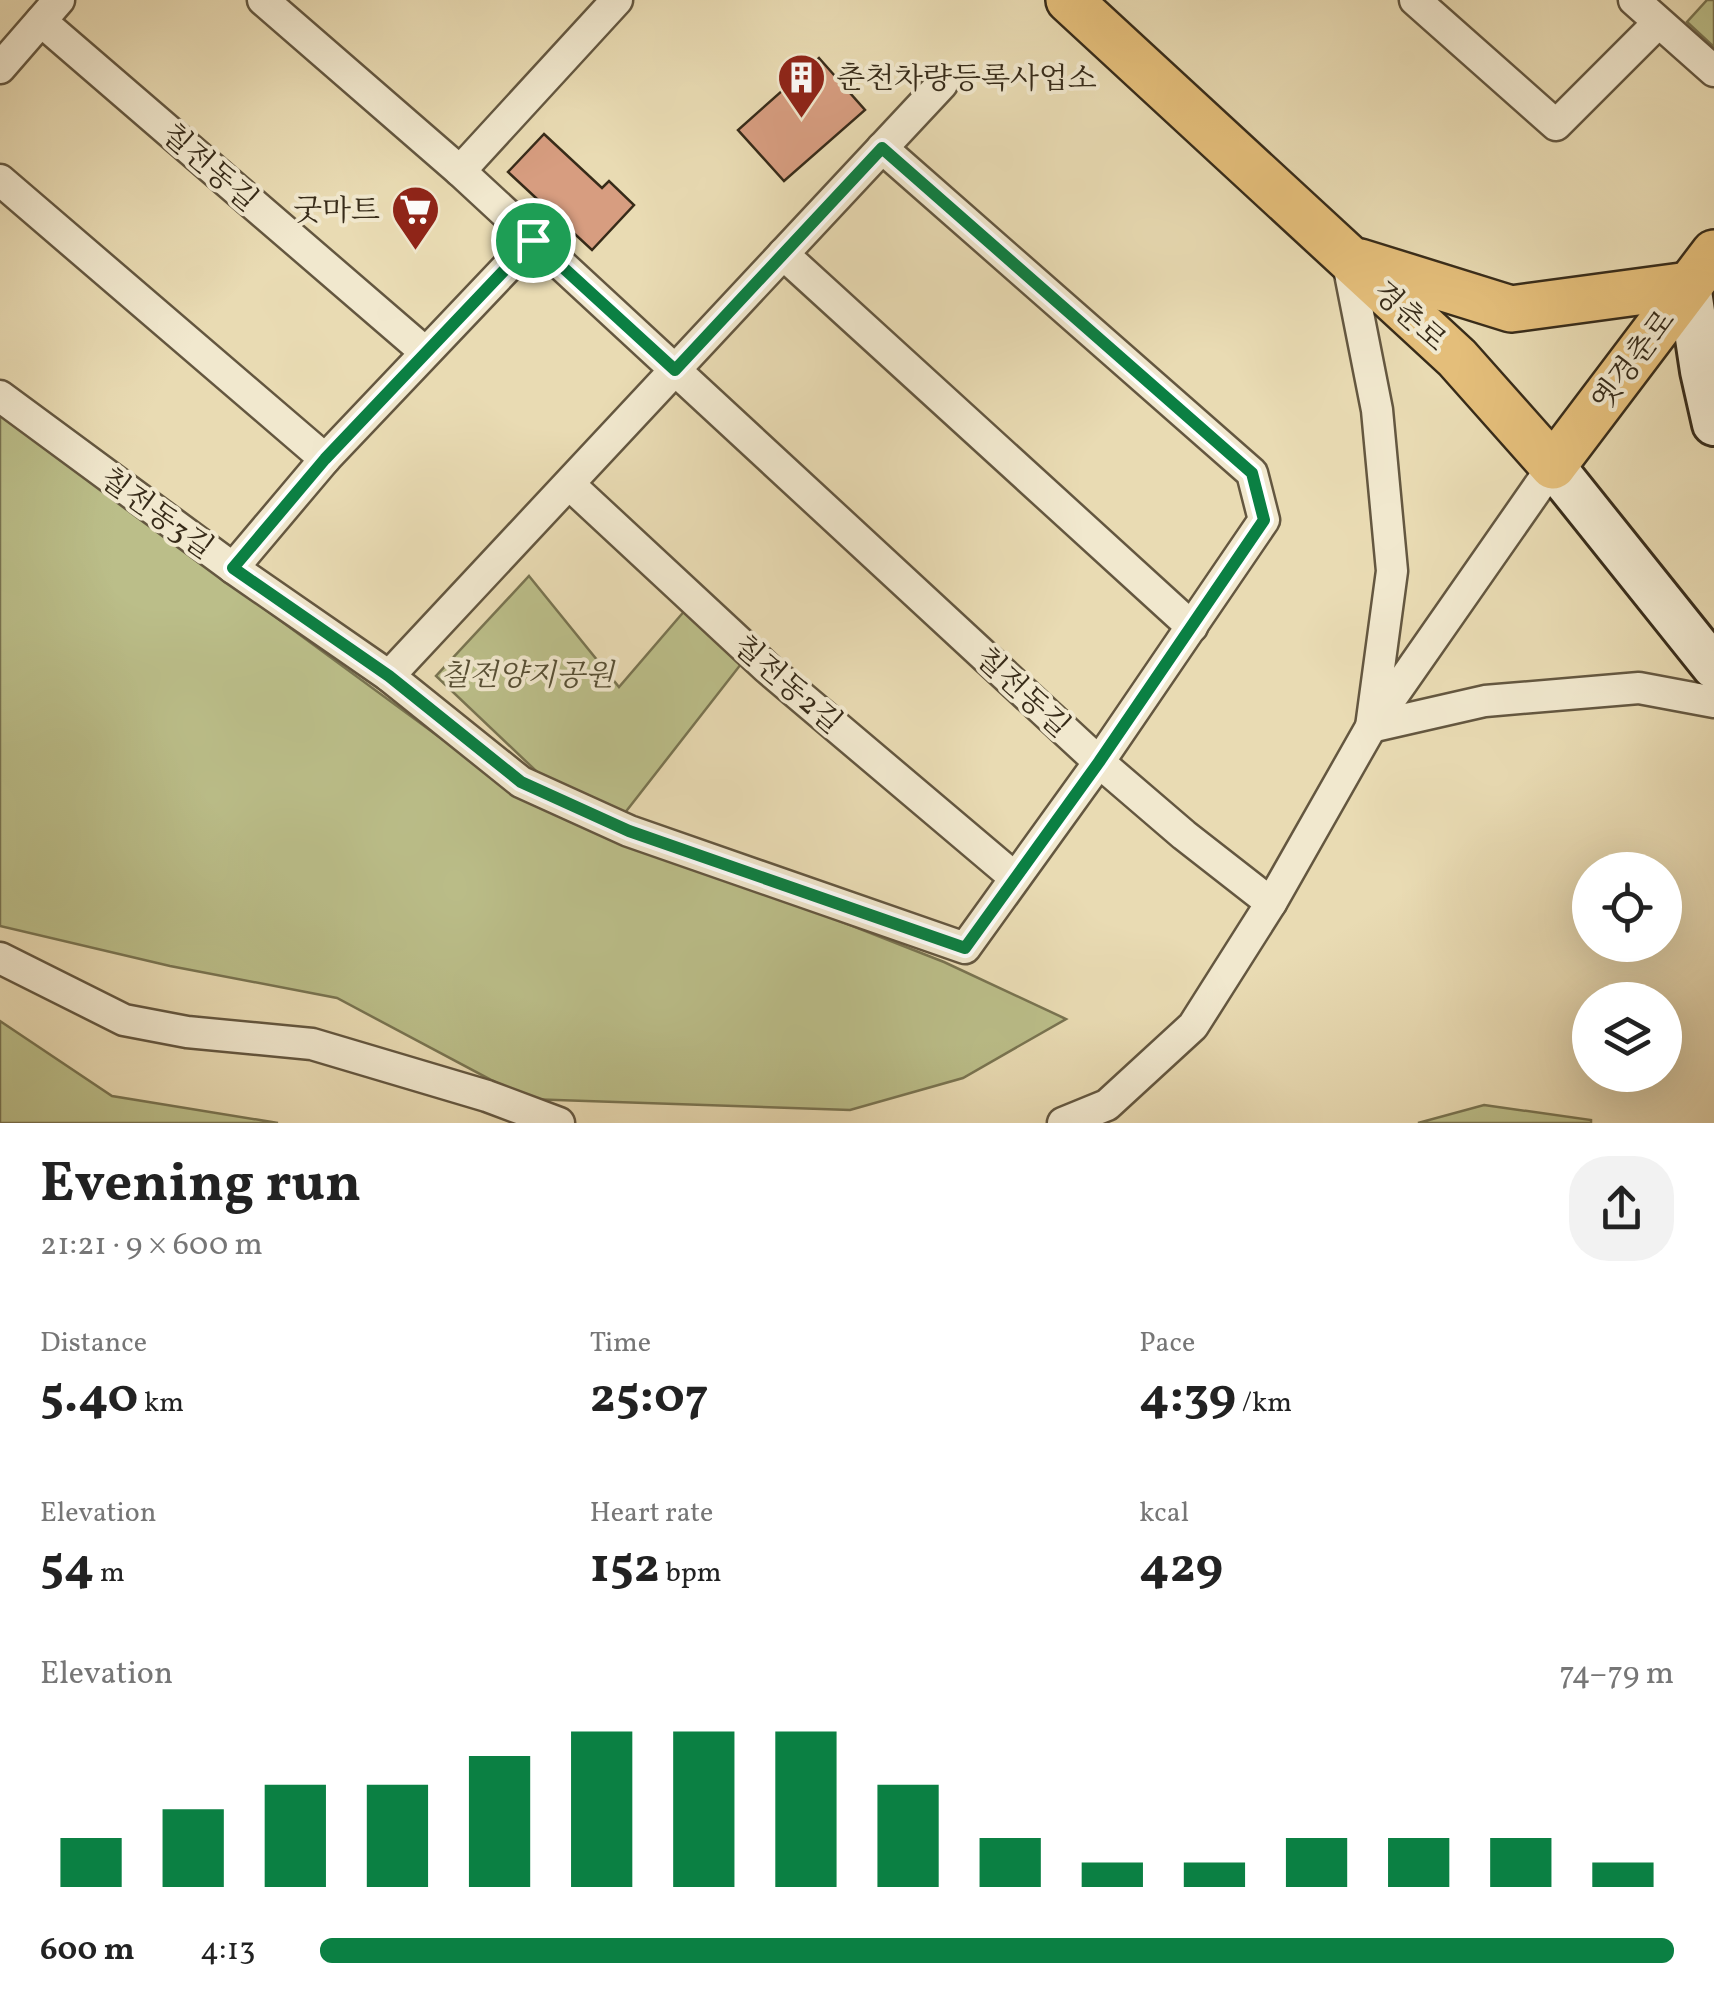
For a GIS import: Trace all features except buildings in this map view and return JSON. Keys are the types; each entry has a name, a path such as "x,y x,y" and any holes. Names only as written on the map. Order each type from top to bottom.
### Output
{"main road":[{"name":"경춘로","path":"1069,0 1457,358 1553,466"},
{"path":"1348,258 1512,308 1702,269"},
{"name":"옛경춘로","path":"1553,466 1702,269"}],"street":[{"name":"칠전동길","path":"263,0 460,171 1099,762 1184,835 1272,902"},
{"path":"460,171 617,0"},
{"path":"1414,0 1556,124 1657,24"},
{"path":"1634,0 1714,71"},
{"name":"칠전동길","path":"0,68 50,10 426,352"},
{"path":"389,676 942,84"},
{"path":"882,148 1252,473 1264,520 1099,762"},
{"path":"0,180 325,459"},
{"path":"233,568 325,459 533,240"},
{"path":"783,254 1192,627"},
{"path":"1348,258 1376,410 1392,571 1371,727"},
{"path":"1702,269 1702,371 1714,424"},
{"name":"칠전동3길","path":"0,396 233,568 389,676 521,782 629,831 965,948 1099,762"},
{"path":"1062,1123 1108,1104 1192,1026 1272,902 1371,727 1553,466"},
{"name":"경춘로","path":"1553,466 1714,668"},
{"name":"칠전동2길","path":"569,484 767,668 1014,877"},
{"path":"1371,727 1485,700 1639,688 1714,702"},
{"path":"0,958 124,1020 187,1032 312,1044 487,1096 559,1123"}],"green space":[{"path":"1707,0 1714,0 1714,47 1687,22"},
{"path":"0,415 517,794 944,962 1066,1019 963,1078 850,1110 527,1099 337,998 170,966 0,926"},
{"name":"칠전양지공원","path":"529,576 619,687 687,608 745,659 624,814 553,787 436,676"},
{"path":"0,1021 112,1096 278,1123 0,1123"},
{"path":"1484,1105 1591,1120 1591,1123 1418,1123"}],"place":[{"name":"춘천차량등록사업소","path":"801,120"},
{"name":"굿마트","path":"415,252"}],"route":[{"path":"882,148 1252,473 1264,520 1099,762 965,948 629,831 521,782 389,676 233,568 325,459 533,240 675,370 882,148"}]}
